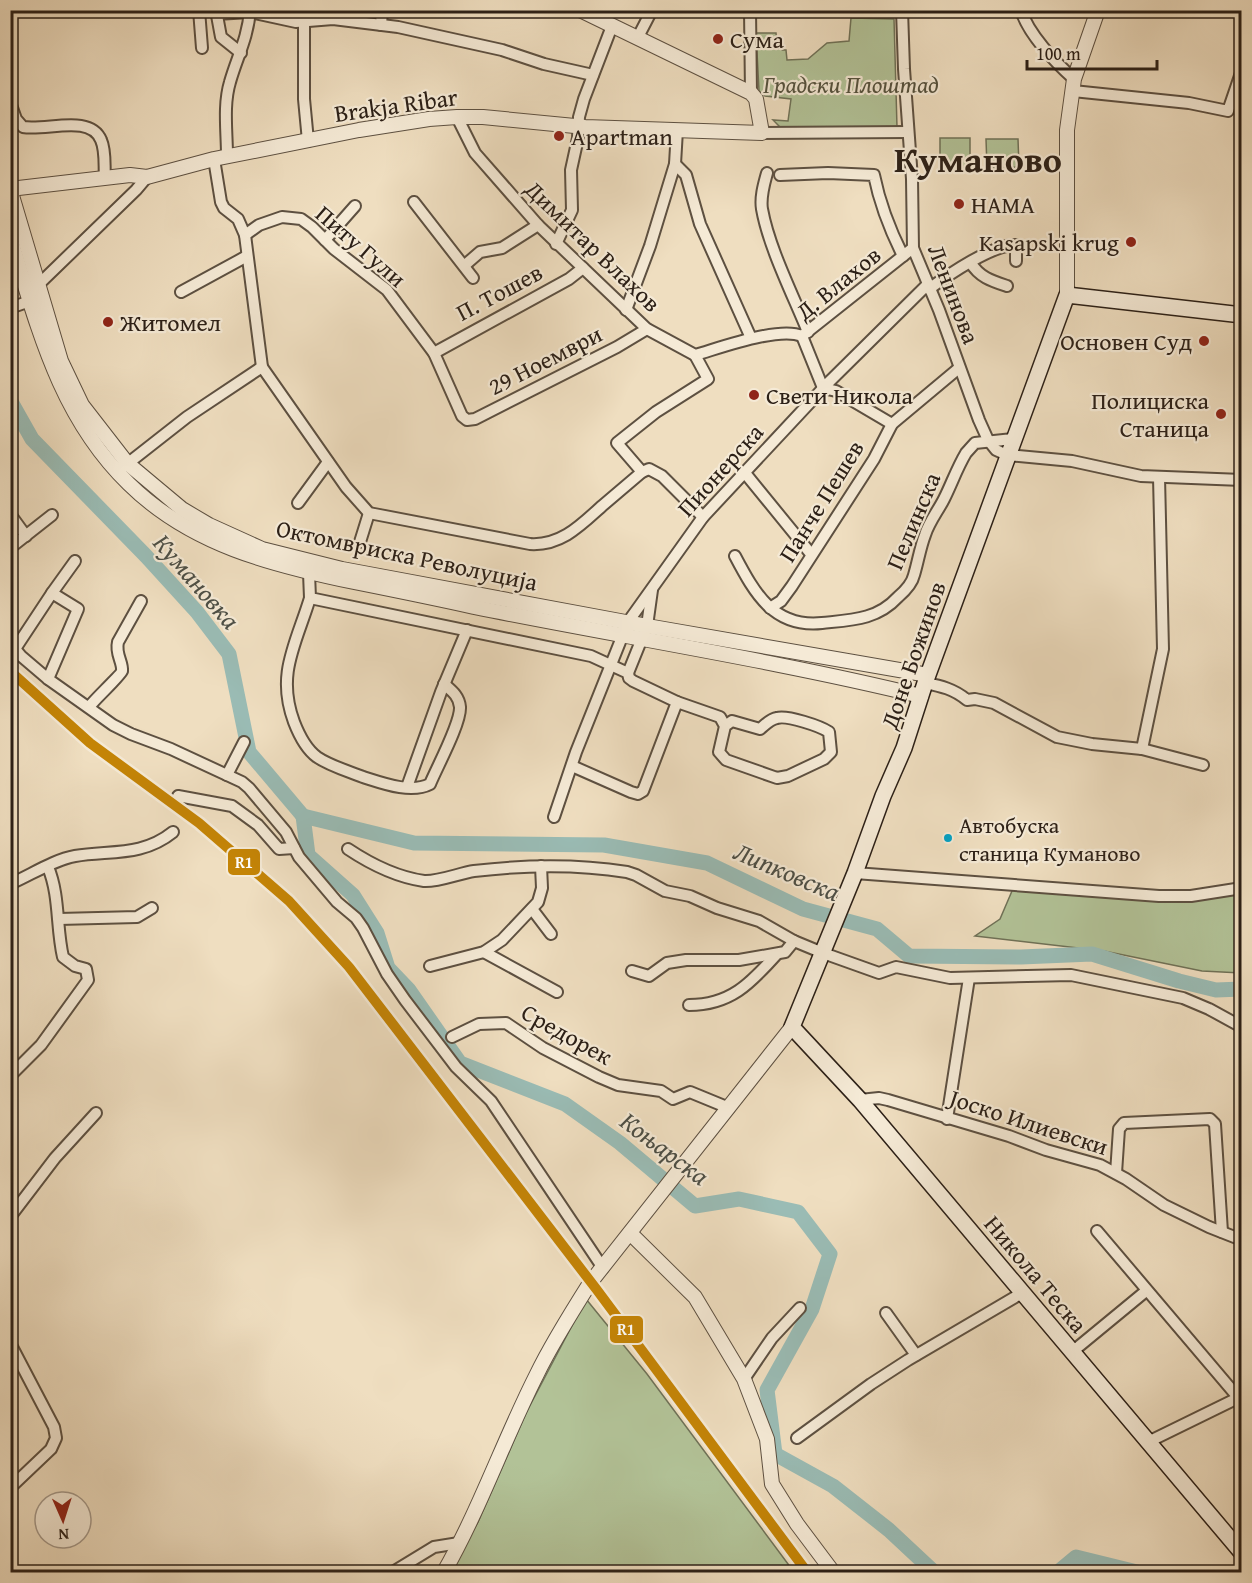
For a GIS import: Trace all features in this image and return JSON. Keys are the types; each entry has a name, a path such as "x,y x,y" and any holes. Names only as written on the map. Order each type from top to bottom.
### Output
{"main road":[{"path":"1067,294 1242,315"},
{"name":"Доне Божинов","path":"792,1027 904,748 924,685 1067,294"},
{"name":"Никола Теска","path":"792,1027 860,1100 1242,1553"}],"street":[{"path":"199,10 202,48"},
{"path":"381,25 382,10"},
{"path":"580,10 751,93 756,99 762,133 908,132"},
{"path":"638,38 652,10"},
{"path":"750,10 751,93"},
{"name":"Ленинова","path":"902,10 912,179 913,248 988,440"},
{"path":"1021,10 1024,21 1073,85 1228,111 1242,70"},
{"path":"1067,294 1066,144 1073,85 1098,10"},
{"path":"241,53 221,37 216,12 250,11 280,14 296,22 333,20 419,31 502,50 544,64 593,75"},
{"path":"245,235 238,219 224,208 221,202 220,158 226,100 245,41 250,11"},
{"path":"304,21 304,99 308,141"},
{"path":"556,243 572,210 571,170 584,99 612,26"},
{"path":"10,102 16,119 23,127 41,129 76,124 87,126 94,131 101,140 105,177"},
{"name":"Brakja Ribar","path":"10,189 105,177 130,175 147,177 220,158 400,123 457,117 483,117 579,126 762,133"},
{"name":"Димитар Влахов","path":"457,117 475,153 538,225 647,330 695,356"},
{"path":"626,310 650,246 675,165 677,130"},
{"path":"675,165 686,175 700,224 751,338"},
{"path":"703,517 653,470 648,469 642,472 617,443 656,412 708,379 695,356 751,338 794,333 805,334 762,209 767,173"},
{"path":"780,175 828,173 874,176 885,218 903,256"},
{"path":"38,285 147,177"},
{"name":"Октомвриска Револуција","path":"10,189 61,361 73,388 122,468 208,525 262,549 342,569 628,622 644,632 828,674 924,685"},
{"path":"414,202 474,278"},
{"path":"325,240 355,206"},
{"name":"Питу Гули","path":"245,235 271,220 293,217 307,223 334,249 387,290 434,353 462,416"},
{"path":"465,265 480,252 502,248 538,225"},
{"name":"Октомвриска Револуција","path":"245,235 262,367 328,462 369,513 540,545 556,541 577,528 642,472"},
{"name":"Октомвриска Револуција","path":"10,237 42,339 64,395 86,433 166,515 205,538 245,555 309,573 565,626 623,636 644,632 924,685"},
{"name":"Пионерска","path":"554,817 628,622 703,517 823,388 928,287 995,249 1010,245 1016,246 1016,261"},
{"name":"Д. Влахов","path":"823,388 805,334 913,248"},
{"path":"181,292 248,256"},
{"path":"971,263 975,271 983,277 1007,286"},
{"name":"П. Тошев","path":"434,353 569,279 583,268"},
{"path":"10,308 30,301"},
{"name":"29 Ноември","path":"462,416 467,420 476,419 647,330"},
{"path":"122,468 187,417 262,367"},
{"name":"Панче Пешев","path":"770,608 781,601 874,459 892,424 960,368"},
{"path":"823,388 836,391 892,424"},
{"path":"988,440 1013,439"},
{"path":"988,440 996,450 1007,455 1072,461 1124,473 1159,477 1242,480"},
{"name":"Пелинска","path":"735,556 752,588 770,608 794,622 815,624 866,618 888,607 903,593 914,576 925,533 958,468 975,443 988,440"},
{"path":"298,503 328,462"},
{"path":"745,473 812,554"},
{"path":"1142,749 1163,649 1159,477"},
{"path":"360,542 369,513"},
{"path":"10,514 26,536"},
{"path":"10,548 52,515"},
{"path":"75,561 13,646 48,679 113,725 171,749 242,782 249,788 286,832 299,857 337,902 356,918 387,974 456,1067 491,1101 603,1268"},
{"path":"309,573 310,598 292,650 286,678 286,697 298,732 308,748 319,759 378,782 407,787 425,787 430,784 456,724 460,708 455,693 444,684"},
{"name":"Пионерска","path":"628,673 644,632 652,588"},
{"path":"48,679 78,609 52,593"},
{"path":"310,598 591,656 628,673 629,678 633,681 677,702 720,717 725,726 719,752 726,760 777,778 788,776 824,759 831,752 829,732 823,728 787,718 774,718 760,729 732,721 725,726"},
{"path":"89,707 100,693 121,674 122,668 116,650 118,642 141,601"},
{"path":"407,787 444,684 467,630"},
{"path":"924,685 952,690 967,700 975,699 994,703 1057,737 1092,744 1142,749 1203,765"},
{"path":"572,766 632,792 638,794 643,791 677,702"},
{"path":"227,775 244,742"},
{"path":"178,796 232,806 258,825 279,849 294,848"},
{"path":"10,884 74,856 132,852 165,838 173,832"},
{"path":"348,849 381,869 426,881 474,871 541,866 627,872 665,891 690,896 717,908 759,921 779,930 794,941 879,973 896,967 950,978 1071,975 1093,978 1183,998 1242,1027"},
{"path":"430,966 484,952 502,940 538,902 542,888 541,866"},
{"path":"11,1074 41,1045 88,980 86,969 75,966 63,957 58,900 48,867"},
{"path":"855,873 1105,890 1159,896 1218,893 1242,888"},
{"path":"59,919 137,916 152,908"},
{"path":"532,909 551,934"},
{"path":"632,971 649,976 667,963 686,960 739,960 776,955 785,952 794,941"},
{"path":"484,952 557,992"},
{"path":"689,1005 715,1003 730,997 758,975 776,955"},
{"path":"947,1119 969,978"},
{"name":"Средорек","path":"452,1037 479,1024 506,1023 575,1066 618,1085 661,1091 673,1099 690,1092 700,1094 729,1108"},
{"path":"444,1572 537,1374 590,1283 792,1027"},
{"name":"Јоско Илиевски","path":"860,1100 879,1098 1100,1165 1164,1205 1242,1240"},
{"path":"10,1217 55,1158 96,1113"},
{"path":"1116,1173 1121,1125 1210,1119 1215,1124 1222,1232"},
{"path":"1096,1231 1240,1398 1148,1442"},
{"path":"630,1233 694,1297 744,1379 767,1439 772,1484 797,1524 833,1572"},
{"path":"1072,1352 1146,1291"},
{"path":"797,1438 871,1384 916,1355 1022,1293"},
{"path":"744,1379 772,1338 800,1308"},
{"path":"886,1313 916,1355"},
{"path":"10,1343 54,1427 56,1438 51,1449 10,1488"},
{"path":"393,1572 434,1547 459,1543"}],"green space":[{"name":"Градски Плоштад","path":"851,18 894,19 897,127 781,128 773,120 788,121 791,99 765,96 759,91 756,33 776,33 777,46 782,45 782,50 786,50 787,60 808,59 827,43 849,41"},
{"path":"940,138 970,138 970,168 940,169"},
{"path":"986,139 1018,139 1019,167 987,168"},
{"path":"1015,884 1165,902 1241,888 1241,973 1202,971 1104,951 975,936 1000,919"},
{"path":"586,1299 647,1374 794,1572 449,1572 478,1522 526,1413"}],"waterway":[{"name":"Кумановка","path":"10,400 32,439 146,556 197,612 229,654 249,752 303,816"},
{"name":"Коњарска","path":"303,816 308,855 353,895 377,933 388,968 409,990 460,1063 565,1104 620,1143 695,1206 739,1199 798,1212 830,1254 812,1309 767,1390 775,1454 833,1486 889,1530 934,1572"},
{"name":"Липковска","path":"303,816 414,843 604,845 707,863 803,909 877,929 909,956 1021,957 1092,954 1216,990 1242,989"},
{"name":"Коњарска","path":"1058,1572 1076,1557 1137,1572"}],"transit line":[{"name":"R1","path":"10,671 90,743 199,823 289,901 349,967 597,1290 807,1572"}],"place":[{"name":"Сума","path":"718,39"},
{"name":"Apartman","path":"559,136"},
{"name":"НАМА","path":"959,204"},
{"name":"Kasapski krug","path":"1131,242"},
{"name":"Житомел","path":"108,322"},
{"name":"Основен Суд","path":"1204,341"},
{"name":"Свети Никола","path":"754,395"},
{"name":"Полициска Станица","path":"1221,414"},
{"name":"Автобуска станица Куманово","path":"948,838"}],"district":[{"name":"Куманово","path":"978,158"}]}
